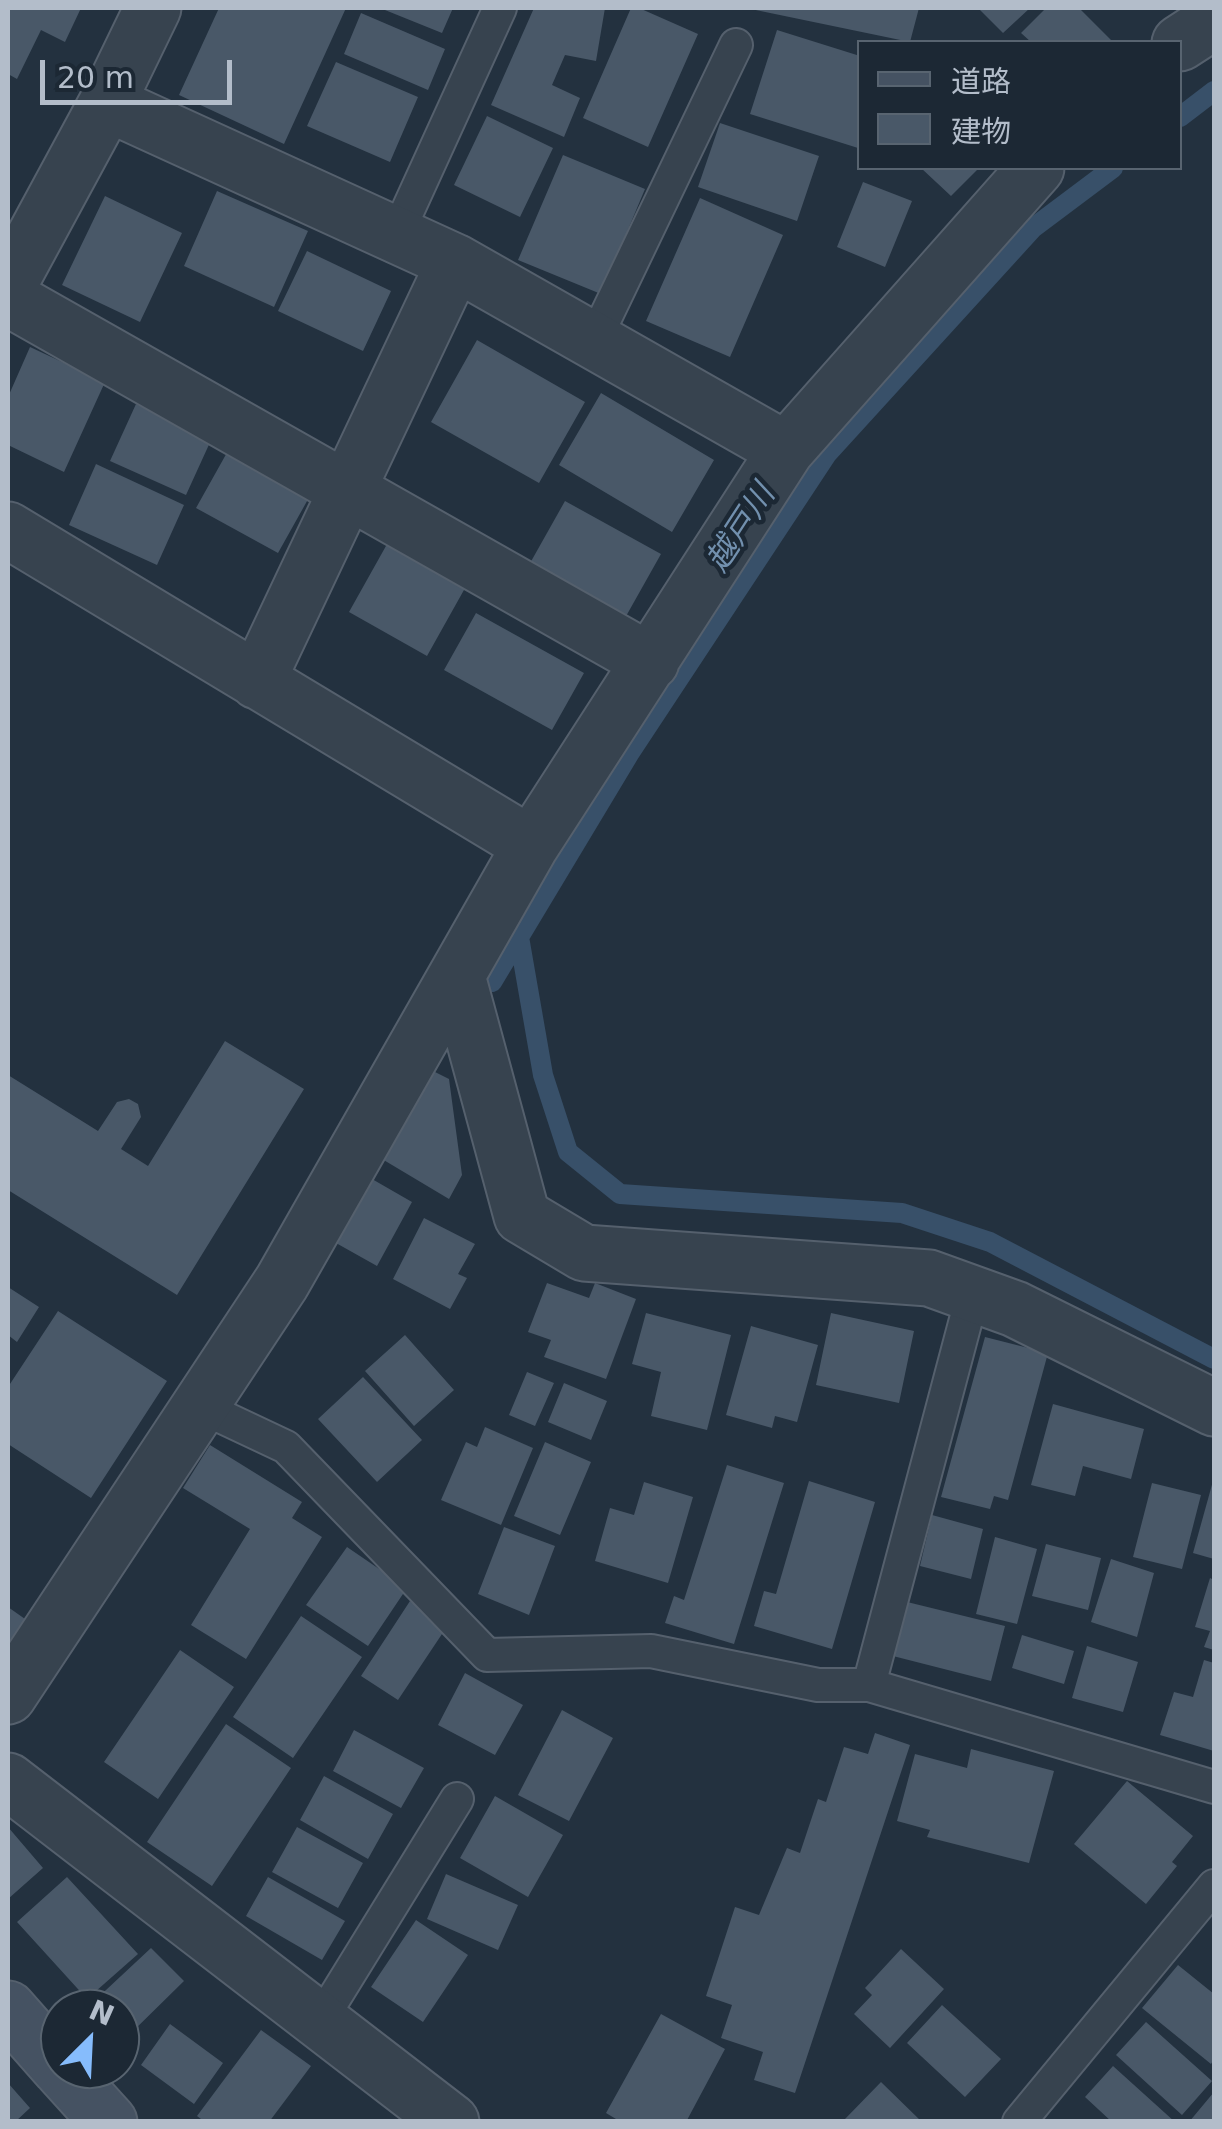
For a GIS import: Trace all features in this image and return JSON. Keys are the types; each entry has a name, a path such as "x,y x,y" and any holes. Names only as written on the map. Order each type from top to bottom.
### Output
{"main road":[{"path":"8,2009 40,2045"},
{"path":"77,2089 99,2118"}],"street":[{"path":"8,286 107,104 153,8"},
{"path":"1182,43 1214,21"},
{"path":"107,104 455,262 786,450"},
{"path":"8,1696 282,1282 532,845 786,450 1034,170"},
{"path":"257,681 455,262"},
{"path":"8,298 651,662"},
{"path":"8,530 532,845"},
{"path":"457,976 522,1216 584,1253 929,1278 1015,1309 1214,1408"},
{"path":"8,1782 451,2122"}],"lane":[{"path":"396,236 500,8"},
{"path":"594,341 736,45"},
{"path":"870,1685 973,1293"},
{"path":"199,1406 286,1447 487,1655 652,1651 818,1685 870,1685 1214,1787"},
{"path":"320,2021 457,1799"},
{"path":"1019,2122 1214,1886"}],"building":[{"path":"8,8 81,8 65,42 41,30 17,79 8,74"},
{"path":"219,8 346,8 284,144 179,95"},
{"path":"380,8 453,8 442,33"},
{"path":"534,8 605,8 596,61 565,55 552,85 580,98 564,137 491,105"},
{"path":"631,8 698,34 648,147 583,118"},
{"path":"746,8 919,8 911,40"},
{"path":"978,8 1030,8 1003,33"},
{"path":"1046,8 1079,8 1111,40 1029,40 1021,33"},
{"path":"361,13 445,49 428,90 344,54"},
{"path":"777,30 857,55 857,148 750,114"},
{"path":"336,62 418,97 390,162 307,126"},
{"path":"487,116 553,148 520,217 454,185"},
{"path":"720,123 819,156 797,221 698,187"},
{"path":"563,155 645,189 601,294 518,260"},
{"path":"923,170 977,170 951,196"},
{"path":"863,182 912,201 885,267 837,247"},
{"path":"217,191 308,231 274,307 184,266"},
{"path":"105,196 182,233 140,322 62,285"},
{"path":"700,198 783,235 730,357 646,321"},
{"path":"307,251 391,291 363,351 278,311"},
{"path":"477,340 585,402 539,483 431,422"},
{"path":"30,347 105,382 64,472 8,445 8,397"},
{"path":"601,393 714,460 672,532 559,465"},
{"path":"136,404 212,438 186,495 110,461"},
{"path":"229,449 311,494 278,553 196,508"},
{"path":"96,464 184,505 157,565 69,525"},
{"path":"565,501 661,554 625,618 529,565"},
{"path":"391,537 469,581 427,656 349,612"},
{"path":"476,613 584,673 552,730 444,670"},
{"path":"225,1041 304,1089 177,1295 8,1190 8,1075 98,1131 117,1102 129,1099 138,1104 141,1117 121,1149 148,1166"},
{"path":"433,1071 449,1079 462,1175 449,1199 382,1159"},
{"path":"372,1179 412,1202 377,1266 336,1243"},
{"path":"424,1218 475,1244 458,1274 467,1278 450,1309 393,1279"},
{"path":"547,1283 589,1298 595,1283 636,1299 606,1379 544,1357 551,1340 528,1332"},
{"path":"8,1287 39,1307 17,1342 8,1335"},
{"path":"58,1311 167,1381 91,1498 8,1444 8,1387"},
{"path":"646,1313 731,1335 707,1430 651,1416 661,1372 632,1364"},
{"path":"831,1313 914,1331 899,1403 816,1385"},
{"path":"751,1326 818,1345 797,1422 775,1416 772,1428 726,1415"},
{"path":"405,1335 454,1390 414,1426 365,1371"},
{"path":"985,1337 1048,1353 1008,1500 994,1496 990,1509 941,1497"},
{"path":"527,1372 554,1383 535,1426 509,1415"},
{"path":"363,1377 422,1440 377,1482 318,1419"},
{"path":"564,1383 607,1401 591,1440 548,1422"},
{"path":"1053,1404 1144,1429 1131,1479 1083,1466 1075,1496 1031,1485"},
{"path":"485,1427 533,1448 501,1525 441,1500 466,1442 477,1447"},
{"path":"545,1442 591,1462 560,1535 514,1516"},
{"path":"210,1445 302,1502 292,1518 322,1537 246,1659 191,1625 250,1529 183,1488"},
{"path":"727,1465 784,1483 734,1644 665,1623 674,1596 684,1600"},
{"path":"809,1481 875,1502 832,1649 754,1626 764,1591 776,1594"},
{"path":"1214,1481 1214,1559 1193,1553"},
{"path":"644,1482 693,1497 668,1583 595,1561 610,1508 634,1515"},
{"path":"1152,1483 1201,1495 1182,1569 1133,1557"},
{"path":"932,1515 983,1529 971,1579 920,1566"},
{"path":"504,1527 555,1546 529,1615 478,1594"},
{"path":"995,1537 1037,1549 1017,1624 976,1614"},
{"path":"1046,1544 1101,1558 1088,1610 1032,1596"},
{"path":"347,1547 407,1588 368,1646 306,1605"},
{"path":"1111,1559 1154,1573 1137,1637 1091,1622"},
{"path":"1210,1578 1214,1580 1214,1650 1204,1647 1210,1631 1195,1627"},
{"path":"410,1601 448,1625 398,1700 361,1676"},
{"path":"903,1601 1005,1626 991,1681 889,1655"},
{"path":"8,1607 35,1626 8,1666"},
{"path":"301,1616 362,1657 293,1758 233,1717"},
{"path":"1022,1635 1074,1651 1064,1684 1012,1668"},
{"path":"1087,1646 1138,1662 1123,1712 1072,1698"},
{"path":"180,1650 234,1687 158,1799 104,1762"},
{"path":"1204,1660 1214,1663 1214,1751 1160,1735 1174,1692 1193,1697"},
{"path":"465,1673 523,1705 495,1755 438,1725"},
{"path":"562,1710 613,1738 569,1821 518,1795"},
{"path":"226,1724 291,1768 212,1886 147,1842"},
{"path":"354,1730 424,1768 401,1808 333,1771"},
{"path":"875,1733 910,1745 795,2093 754,2080 763,2052 721,2038 732,2005 706,1996 735,1907 759,1915 787,1848 800,1853 818,1799 826,1802 844,1747 868,1754"},
{"path":"971,1749 1054,1771 1029,1863 927,1837 930,1830 897,1821 915,1754 967,1768"},
{"path":"324,1776 393,1814 368,1859 300,1820"},
{"path":"1127,1781 1193,1836 1172,1862 1177,1866 1146,1904 1074,1844"},
{"path":"495,1796 563,1835 528,1897 460,1858"},
{"path":"8,1827 43,1868 8,1899"},
{"path":"297,1827 363,1863 338,1908 272,1872"},
{"path":"446,1874 518,1905 498,1950 427,1919"},
{"path":"67,1877 138,1954 98,1989 78,1989 17,1922"},
{"path":"268,1877 345,1921 322,1960 246,1916"},
{"path":"416,1920 468,1955 423,2022 371,1987"},
{"path":"151,1948 184,1981 140,2024 140,1989 107,1989"},
{"path":"901,1949 944,1989 890,2048 854,2014 872,1995 865,1988"},
{"path":"1178,1965 1214,1994 1211,2064 1142,2008"},
{"path":"942,2005 1001,2059 965,2097 907,2043"},
{"path":"661,2014 725,2049 686,2122 621,2122 606,2113"},
{"path":"1146,2022 1212,2081 1182,2115 1116,2055"},
{"path":"170,2024 223,2063 194,2104 141,2065"},
{"path":"261,2030 311,2066 269,2122 205,2122 197,2116"},
{"path":"1113,2066 1175,2122 1112,2122 1085,2097"},
{"path":"881,2082 922,2122 847,2122 845,2119"},
{"path":"8,2083 30,2108 15,2122 8,2122"},
{"path":"1214,2092 1214,2122 1189,2122"}],"waterway":[{"name":"越戸川","path":"1182,115 1214,91"},
{"name":"越戸川","path":"492,982 629,754 827,454 1033,228 1110,170"},
{"path":"519,937 543,1075 568,1152 620,1194 902,1213 990,1242 1214,1359"}]}
